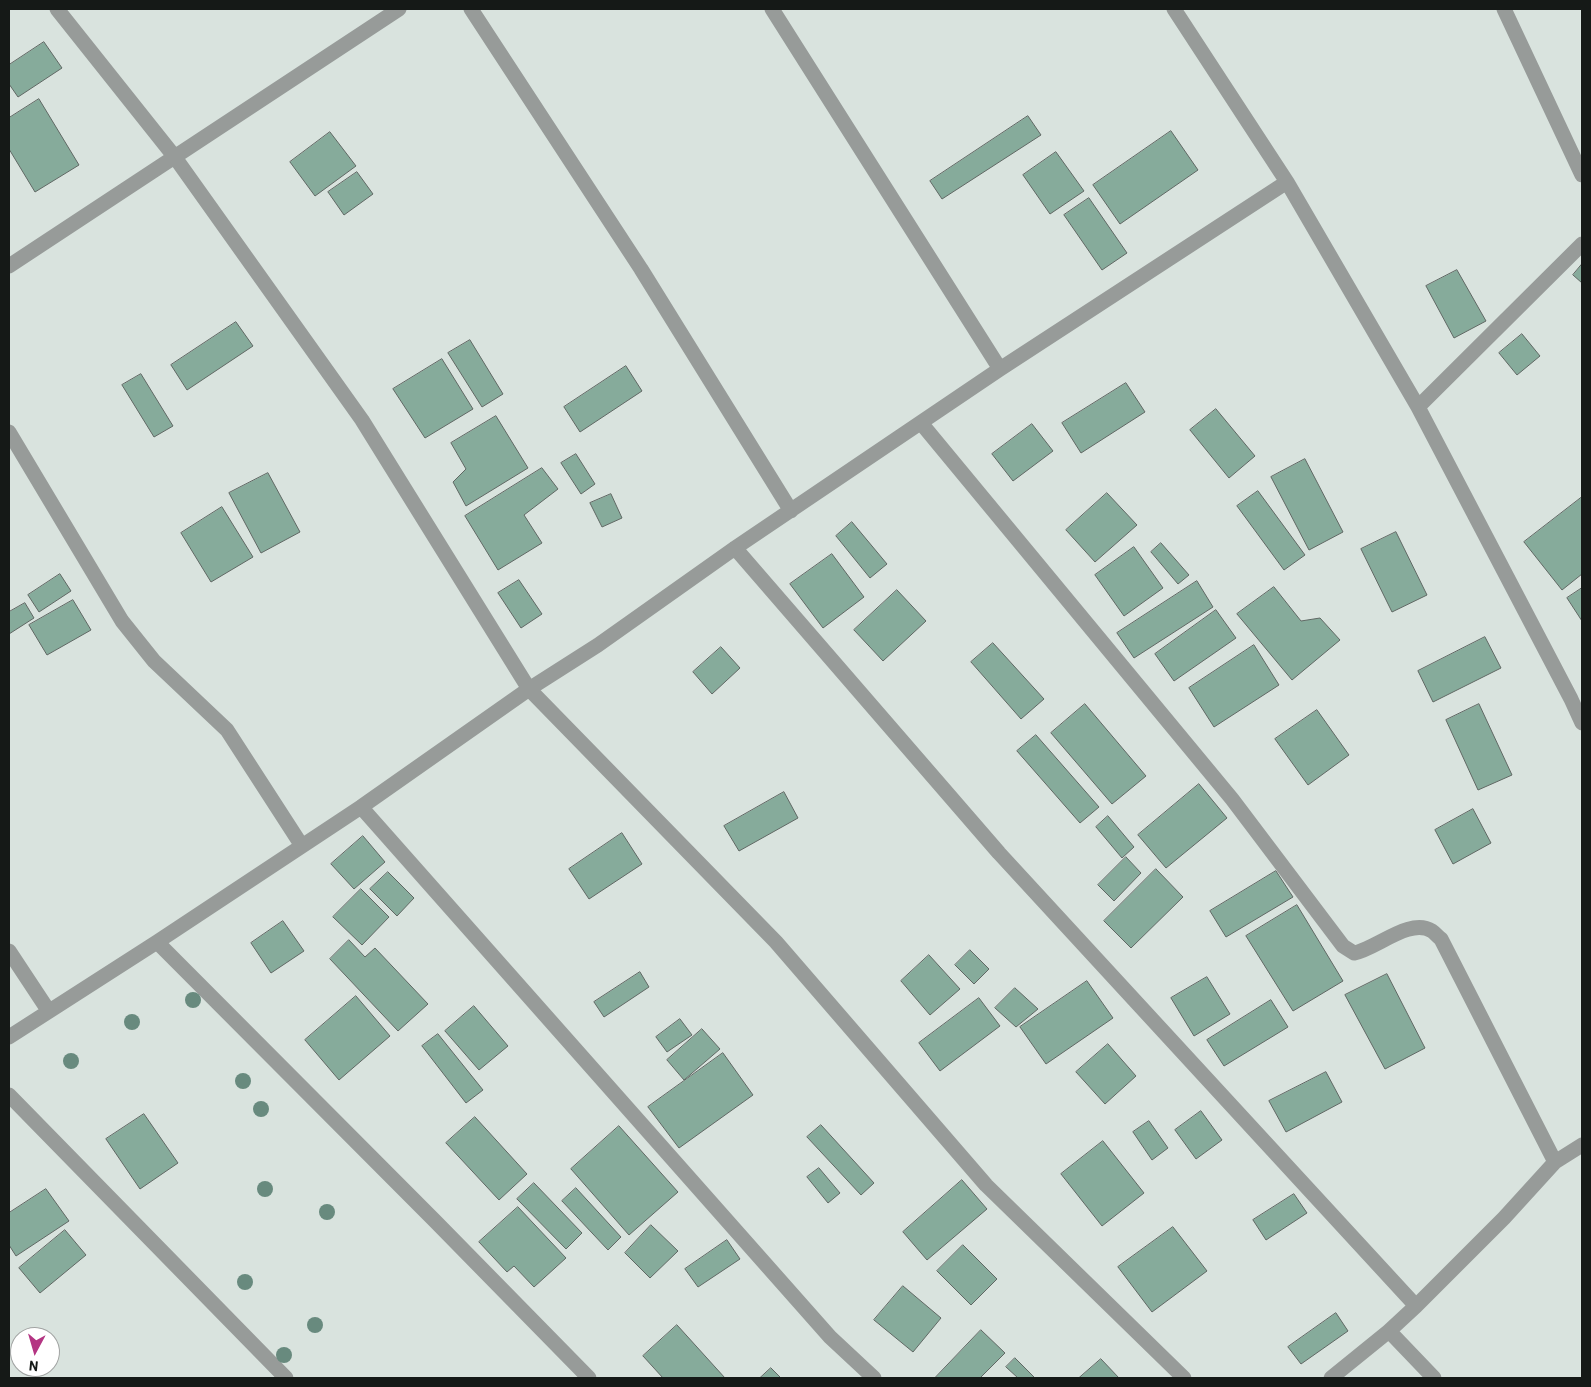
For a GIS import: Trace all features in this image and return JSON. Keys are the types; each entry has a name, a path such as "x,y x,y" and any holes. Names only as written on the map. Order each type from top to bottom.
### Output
{"street":[{"path":"57,9 174,156 362,420 529,689 776,942 986,1185 1184,1378"},
{"path":"9,266 399,9"},
{"path":"471,9 641,269 791,511"},
{"path":"772,9 1000,369"},
{"path":"1174,9 1287,182 1418,407 1582,723"},
{"path":"1504,9 1582,175"},
{"path":"9,1037 48,1010 158,942 361,807 529,689 598,645 735,548 1000,369 1287,182"},
{"path":"1418,407 1582,244"},
{"path":"920,423 1232,799 1343,946 1354,953 1364,951 1406,929 1420,928 1431,930 1441,940 1555,1162"},
{"path":"9,432 122,621 154,661 227,730 302,846"},
{"path":"735,548 998,853 1416,1306"},
{"path":"361,807 830,1337 874,1378"},
{"path":"158,942 589,1378"},
{"path":"9,951 48,1010"},
{"path":"9,1095 286,1378"},
{"path":"1331,1378 1389,1331 1416,1306 1504,1218 1555,1162 1582,1144"},
{"path":"1389,1331 1434,1378"}],"building":[{"path":"44,42 62,68 18,97 9,84 9,65"},
{"path":"39,99 79,165 35,192 9,149 9,118"},
{"path":"1028,116 1041,135 942,199 930,181"},
{"path":"1171,131 1198,170 1120,224 1093,185"},
{"path":"330,132 356,166 315,196 290,162"},
{"path":"1056,152 1084,191 1050,214 1023,175"},
{"path":"357,172 373,194 344,215 328,192"},
{"path":"1089,198 1127,253 1102,270 1064,215"},
{"path":"1582,264 1582,283 1573,275"},
{"path":"1457,270 1486,321 1454,338 1426,286"},
{"path":"236,322 253,346 187,390 171,365"},
{"path":"1522,334 1540,356 1517,375 1499,353"},
{"path":"470,340 503,394 482,407 448,353"},
{"path":"442,359 473,409 425,438 393,389"},
{"path":"626,366 642,391 580,432 564,407"},
{"path":"141,374 173,426 154,437 122,385"},
{"path":"1126,383 1145,412 1081,453 1062,423"},
{"path":"1216,409 1255,456 1229,478 1190,430"},
{"path":"496,416 528,468 466,506 453,482 466,469 451,443"},
{"path":"1032,424 1053,451 1013,481 992,454"},
{"path":"576,454 595,484 581,494 561,463"},
{"path":"1305,459 1343,532 1309,550 1271,477"},
{"path":"542,468 558,489 524,515 542,543 498,570 465,516"},
{"path":"268,473 300,532 261,553 229,493"},
{"path":"1258,491 1305,555 1284,570 1237,506"},
{"path":"1107,493 1137,525 1095,562 1066,530"},
{"path":"611,494 622,518 602,527 590,503"},
{"path":"1582,497 1582,574 1562,590 1524,542"},
{"path":"222,507 253,557 211,582 181,533"},
{"path":"852,522 887,564 870,578 836,536"},
{"path":"1396,532 1427,595 1392,612 1361,549"},
{"path":"1161,543 1189,575 1178,584 1151,552"},
{"path":"1134,547 1163,588 1124,616 1095,575"},
{"path":"832,554 864,597 823,628 790,584"},
{"path":"60,574 71,591 39,612 28,595"},
{"path":"519,580 542,614 521,628 498,593"},
{"path":"1197,581 1213,607 1134,658 1117,633"},
{"path":"1274,587 1301,621 1320,618 1340,640 1292,680 1237,614"},
{"path":"1582,588 1582,621 1567,598"},
{"path":"897,590 926,621 883,661 854,630"},
{"path":"73,600 91,630 47,655 29,625"},
{"path":"25,603 34,618 9,634 9,612"},
{"path":"1216,610 1236,638 1174,681 1155,654"},
{"path":"1485,637 1501,668 1433,702 1418,671"},
{"path":"993,643 1044,699 1021,719 971,662"},
{"path":"1254,645 1279,685 1214,727 1189,688"},
{"path":"721,647 740,668 712,694 693,672"},
{"path":"1085,704 1146,776 1112,804 1051,733"},
{"path":"1479,704 1512,775 1478,790 1446,720"},
{"path":"1317,710 1349,755 1308,785 1275,739"},
{"path":"1036,735 1099,807 1080,823 1017,751"},
{"path":"1199,784 1227,818 1166,868 1138,835"},
{"path":"784,792 798,818 739,851 724,826"},
{"path":"1473,809 1491,843 1453,864 1435,830"},
{"path":"1108,816 1134,847 1122,858 1096,827"},
{"path":"622,833 642,864 589,899 569,869"},
{"path":"363,836 385,862 354,889 331,864"},
{"path":"1126,857 1141,873 1114,901 1098,885"},
{"path":"1156,869 1183,897 1131,948 1104,921"},
{"path":"1276,871 1293,897 1226,937 1210,911"},
{"path":"388,872 414,898 397,916 370,889"},
{"path":"361,889 389,917 362,945 333,917"},
{"path":"1297,905 1343,981 1293,1011 1246,936"},
{"path":"283,921 304,951 271,973 251,943"},
{"path":"349,940 365,957 375,948 428,1004 398,1031 330,959"},
{"path":"970,950 989,969 974,984 955,965"},
{"path":"929,955 960,989 930,1015 901,981"},
{"path":"640,972 649,987 604,1017 594,1002"},
{"path":"1387,974 1425,1048 1385,1069 1345,995"},
{"path":"1207,977 1230,1014 1194,1036 1171,998"},
{"path":"1087,981 1113,1018 1046,1064 1020,1027"},
{"path":"1015,988 1038,1009 1016,1027 995,1008"},
{"path":"356,996 390,1036 339,1080 305,1040"},
{"path":"979,998 1000,1026 940,1071 919,1043"},
{"path":"1271,1000 1288,1027 1224,1066 1207,1040"},
{"path":"474,1006 508,1046 479,1070 445,1031"},
{"path":"680,1019 692,1035 667,1052 656,1037"},
{"path":"702,1029 720,1049 684,1080 667,1060"},
{"path":"438,1034 483,1090 466,1103 422,1046"},
{"path":"1108,1044 1136,1076 1105,1104 1076,1072"},
{"path":"723,1053 753,1095 679,1148 648,1107"},
{"path":"1326,1072 1342,1102 1286,1132 1269,1101"},
{"path":"1201,1111 1222,1140 1196,1159 1175,1130"},
{"path":"144,1114 178,1163 140,1189 106,1139"},
{"path":"475,1117 527,1174 499,1200 446,1143"},
{"path":"1149,1121 1168,1148 1152,1160 1133,1132"},
{"path":"821,1125 874,1183 861,1195 807,1137"},
{"path":"619,1126 678,1192 629,1235 571,1169"},
{"path":"1103,1141 1144,1193 1102,1226 1061,1174"},
{"path":"819,1168 840,1193 828,1203 807,1177"},
{"path":"962,1180 987,1209 927,1260 903,1232"},
{"path":"534,1183 582,1233 566,1249 517,1199"},
{"path":"576,1188 621,1237 608,1250 562,1201"},
{"path":"46,1189 69,1221 16,1256 9,1245 9,1213"},
{"path":"1294,1194 1307,1213 1266,1240 1253,1220"},
{"path":"518,1207 566,1258 534,1287 514,1266 507,1272 479,1242"},
{"path":"651,1225 678,1251 650,1278 625,1253"},
{"path":"1173,1227 1207,1271 1152,1312 1118,1267"},
{"path":"65,1230 86,1255 40,1293 19,1268"},
{"path":"727,1240 740,1259 698,1287 685,1269"},
{"path":"963,1245 997,1279 971,1305 937,1271"},
{"path":"903,1286 941,1318 913,1352 874,1320"},
{"path":"1336,1313 1348,1331 1301,1364 1288,1347"},
{"path":"677,1325 725,1378 663,1378 643,1356"},
{"path":"981,1330 1005,1353 980,1378 935,1378"},
{"path":"1015,1358 1035,1378 1018,1378 1006,1367"},
{"path":"1101,1359 1119,1378 1079,1378"},
{"path":"771,1368 781,1378 760,1378"}]}
